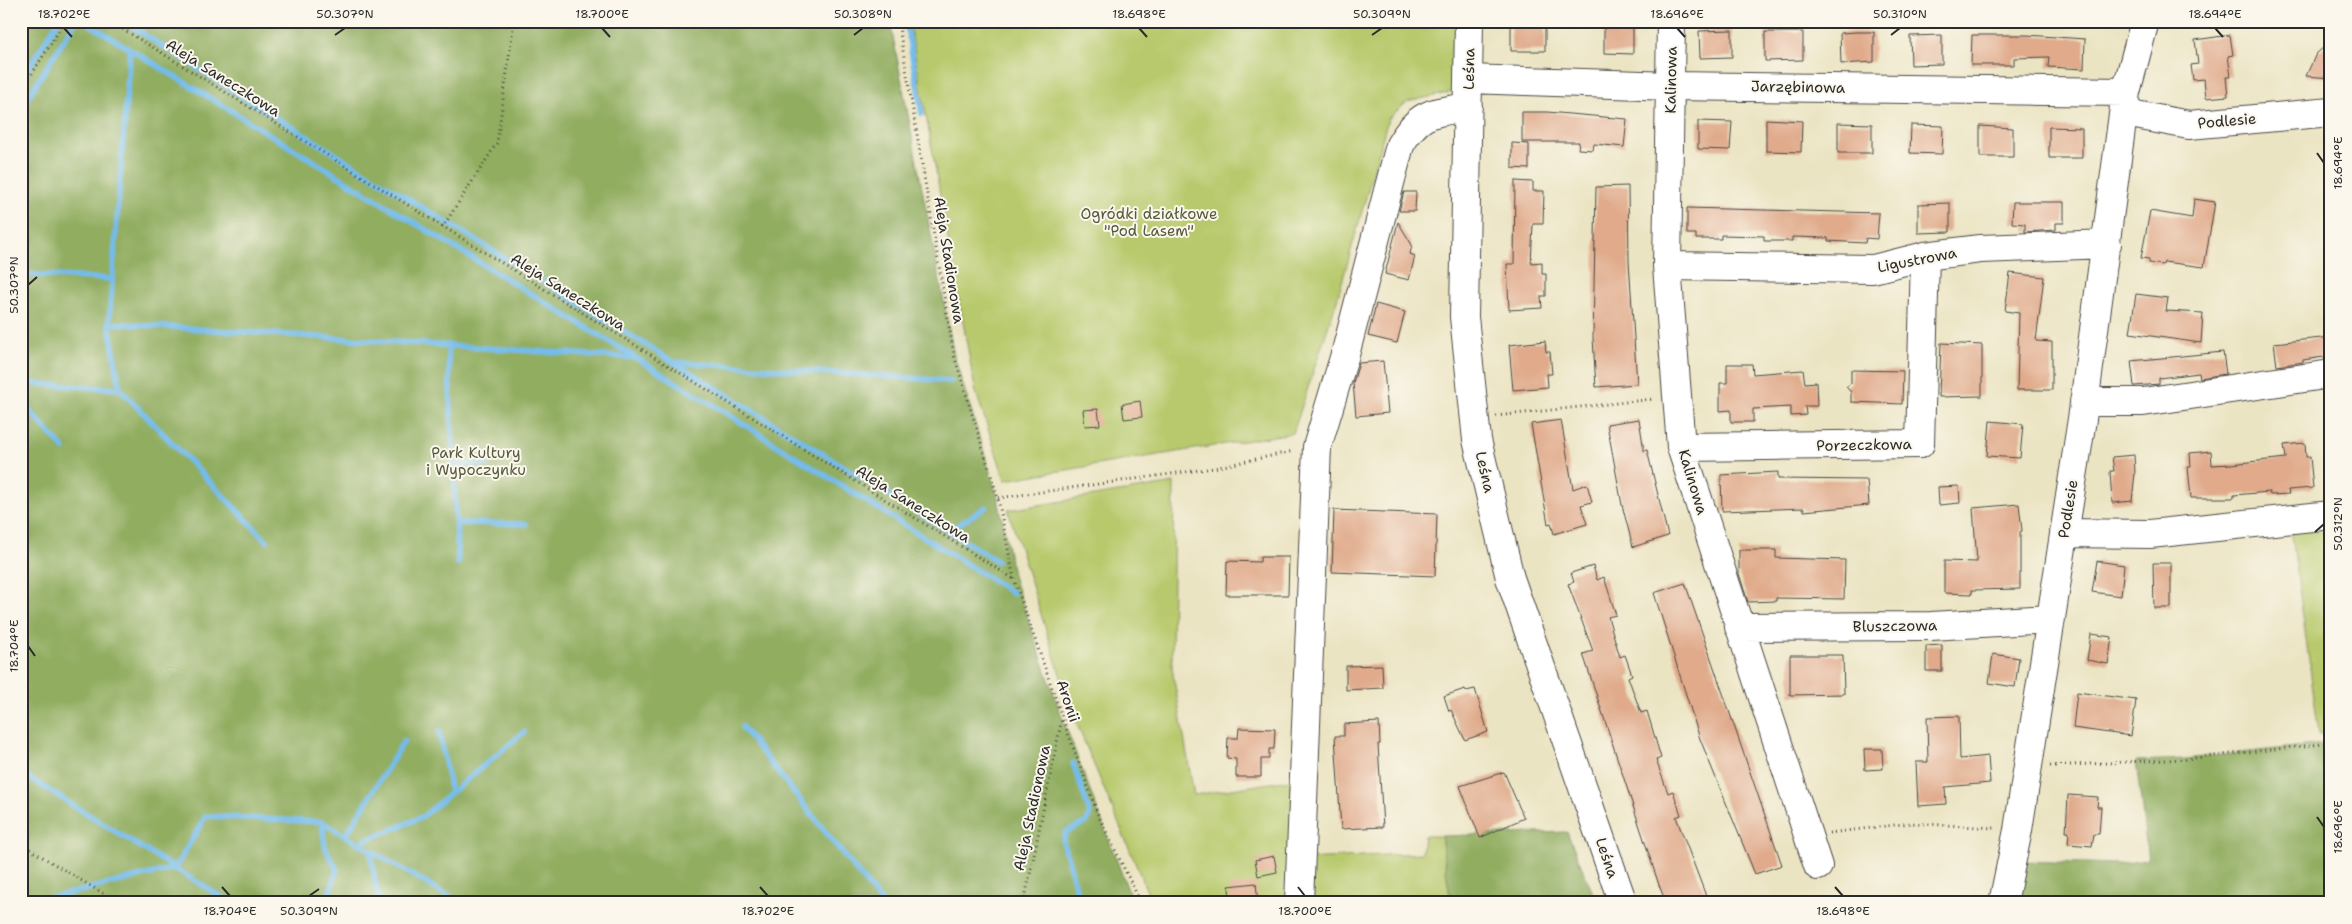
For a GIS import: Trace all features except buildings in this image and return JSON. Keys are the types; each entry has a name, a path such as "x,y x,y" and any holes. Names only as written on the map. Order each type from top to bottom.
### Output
{"street":[{"name":"Leśna","path":"1469,21 1464,317 1477,440 1510,578 1623,903"},
{"name":"Kalinowa","path":"1671,21 1666,266 1681,447 1806,836 1818,866"},
{"name":"Podlesie","path":"2003,903 2028,767 2084,402 2125,103 2145,21"},
{"name":"Jarzębinowa","path":"1469,79 2125,103"},
{"name":"Podlesie","path":"2125,103 2189,125 2331,112"},
{"path":"1299,903 1317,446 1346,351 1400,145 1412,126 1430,113 1468,107"},
{"name":"Ligustrowa","path":"1666,266 1873,269 1925,256 2018,246 2107,244"},
{"name":"Porzeczkowa","path":"1681,447 1920,444 1925,256"},
{"path":"2084,402 2143,402 2331,374"},
{"path":"2064,533 2150,534 2331,515"},
{"name":"Bluszczowa","path":"1739,627 1931,626 2050,619"}],"path":[{"path":"21,91 65,21"},
{"name":"Aleja Saneczkowa","path":"110,21 442,228 1014,579"},
{"path":"442,228 497,142 514,21"},
{"name":"Aleja Stadionowa","path":"898,21 954,355 998,498"},
{"path":"1475,418 1677,396"},
{"path":"998,498 1214,468 1317,446"},
{"name":"Aronii","path":"998,498 1014,579 1062,717 1100,817 1141,903"},
{"name":"Aleja Stadionowa","path":"1024,903 1062,717"},
{"path":"2028,767 2184,759 2331,743"},
{"path":"1806,836 1911,822 2000,828"},
{"path":"21,844 119,903"}],"green space":[{"name":"Park Kultury i Wypoczynku","path":"21,21 890,21 954,355 998,498 1014,579 1062,717 1133,903 21,903"},
{"name":"Ogródki działkowe \"Pod Lasem\"","path":"909,21 1457,21 1457,91 1407,102 1388,119 1337,300 1293,433 1005,480 975,389"},
{"path":"1174,483 1172,668 1194,795 1296,779 1306,859 1422,853 1424,836 1441,836 1451,903 1152,903 1073,715 1008,510"},
{"path":"2331,525 2331,733 2319,734 2291,529"},
{"path":"2331,744 2331,903 2014,903 2022,861 2117,864 2148,860 2136,761 2185,759"},
{"path":"1567,832 1597,903 1451,903 1441,836"}],"waterway":[{"path":"21,80 58,21"},
{"path":"21,108 76,21"},
{"path":"84,21 713,405 1013,593"},
{"path":"134,21 134,28 233,91 997,561"},
{"path":"906,21 922,114"},
{"path":"130,49 109,323 120,389 267,541"},
{"path":"21,274 111,279"},
{"path":"109,323 635,358"},
{"path":"448,345 458,563"},
{"path":"676,362 951,381"},
{"path":"21,383 120,389"},
{"path":"21,401 64,449"},
{"path":"454,464 488,465"},
{"path":"948,531 986,507"},
{"path":"457,523 526,524"},
{"path":"742,727 882,903"},
{"path":"439,731 451,793"},
{"path":"359,843 422,817 524,732"},
{"path":"346,835 404,741"},
{"path":"1073,763 1090,813 1087,822 1066,832 1063,841 1080,903"},
{"path":"21,773 231,903"},
{"path":"30,903 175,868 206,816 322,822 460,903"},
{"path":"322,822 325,847 337,870 329,894"},
{"path":"370,850 379,903"}]}
